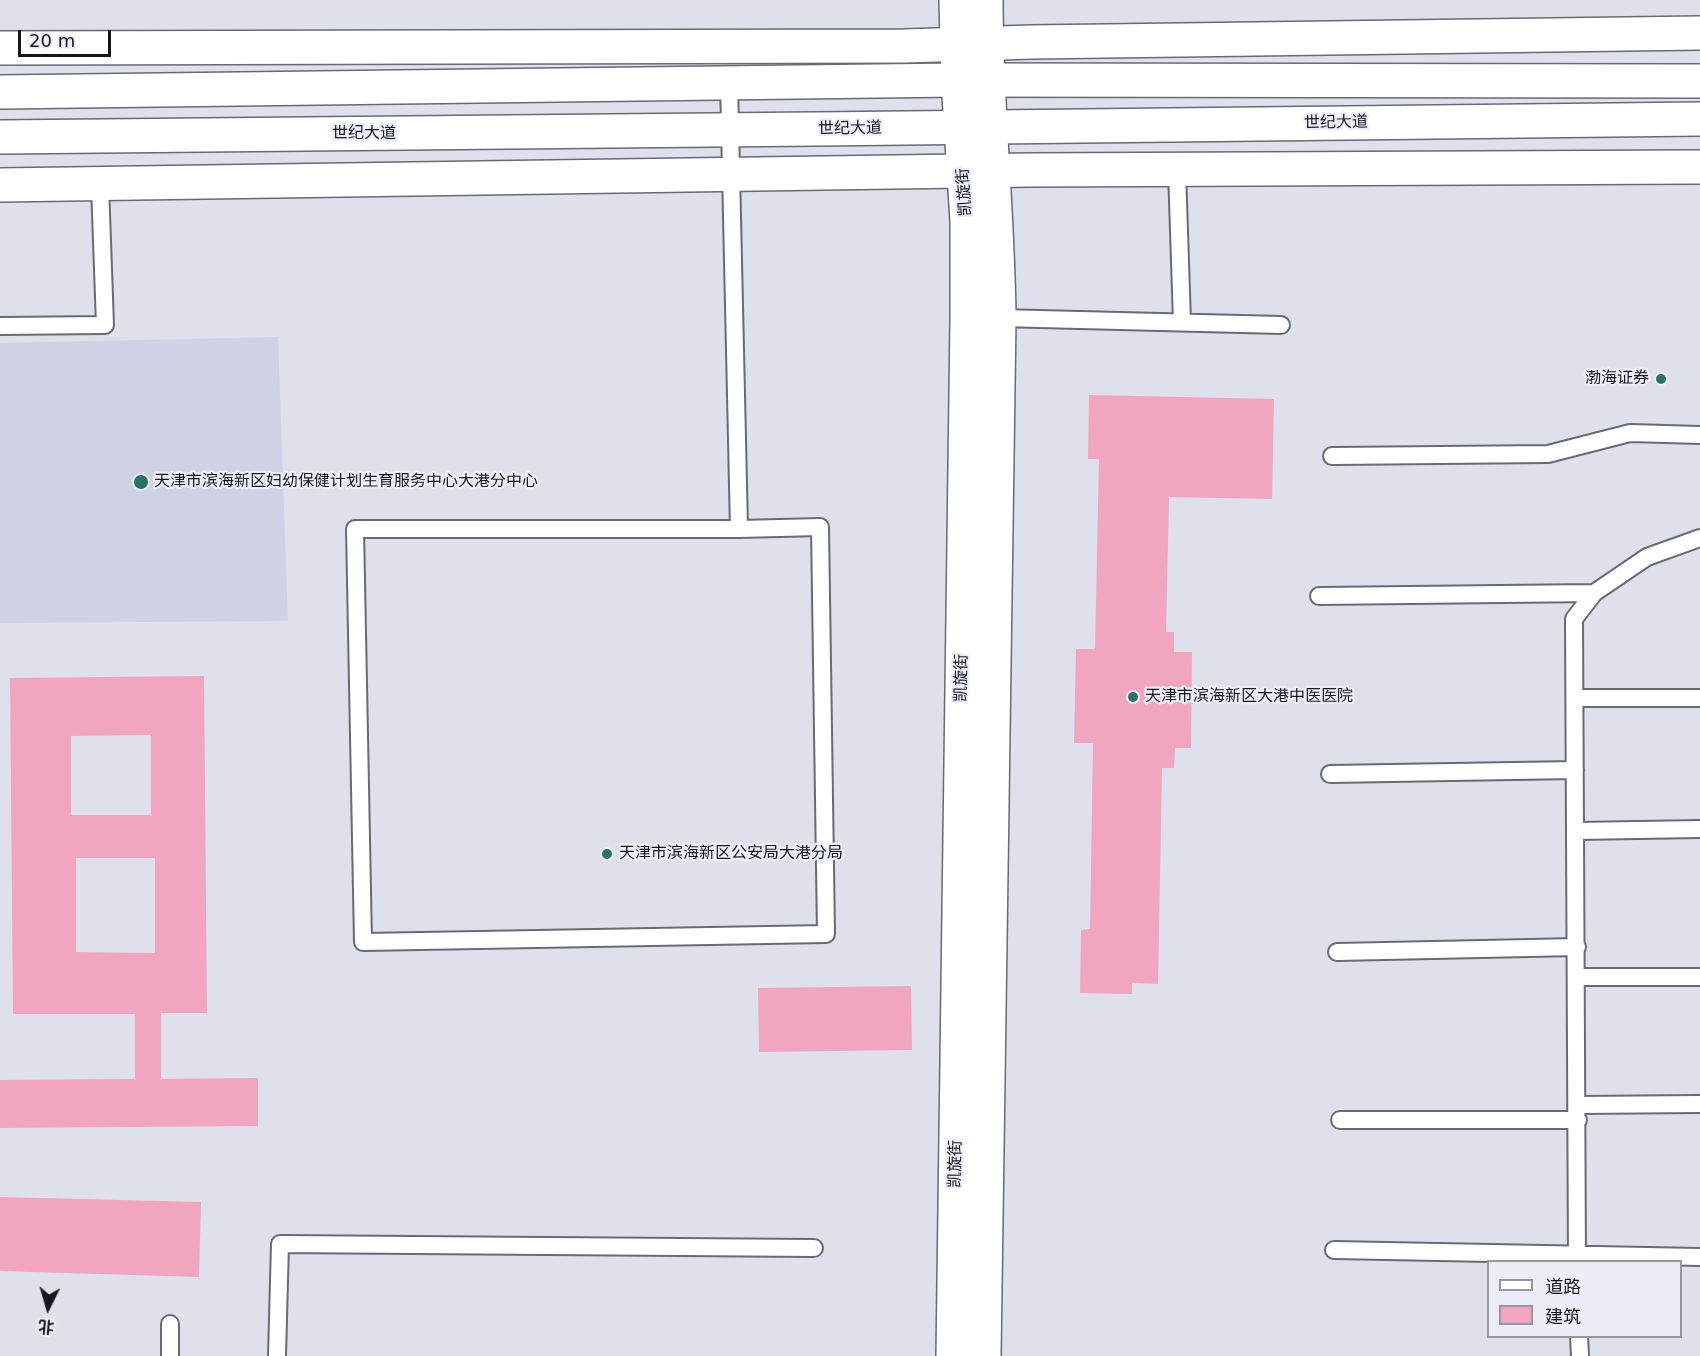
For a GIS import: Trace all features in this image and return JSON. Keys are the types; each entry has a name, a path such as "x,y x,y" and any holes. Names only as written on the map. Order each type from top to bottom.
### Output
{"main road":[{"name":"凯旋街","path":"956,0 971,44 979,171 999,318 984,1356"},
{"name":"凯旋街","path":"971,44 986,0"},
{"path":"0,48 971,44 1700,33"},
{"path":"0,92 973,80 1700,81"},
{"name":"世纪大道","path":"0,137 732,132 976,126 1700,119"},
{"path":"0,185 979,171 1700,167"},
{"name":"凯旋街","path":"953,1356 967,319 979,171"}],"lane":[{"path":"729,82 740,529"},
{"path":"1177,170 1182,322"},
{"path":"0,326 105,325 100,185"},
{"path":"999,318 1281,325"},
{"path":"1332,456 1548,454 1630,433 1700,435"},
{"path":"820,527 826,934 363,942 355,529 740,529 820,527"},
{"path":"1577,1258 1574,619 1594,592 1647,557 1700,538"},
{"path":"1319,596 1594,592"},
{"path":"1575,698 1700,698"},
{"path":"1330,774 1575,770"},
{"path":"1576,831 1700,829"},
{"path":"1337,952 1577,947"},
{"path":"1577,977 1700,977"},
{"path":"1340,1120 1578,1112 1700,1104"},
{"path":"278,1356 280,1244 813,1248"},
{"path":"1334,1250 1577,1258 1700,1257"},
{"path":"170,1324 170,1356"},
{"path":"1579,1338 1580,1356"}],"shaded area":[{"name":"天津市滨海新区妇幼保健计划生育服务中心大港分中心","path":"278,337 288,621 0,623 0,343"}],"building":[{"name":"天津市滨海新区大港中医医院","path":"1089,395 1274,399 1272,499 1169,497 1166,632 1174,632 1174,652 1192,652 1191,748 1175,748 1174,768 1162,768 1158,984 1132,983 1132,994 1080,993 1081,930 1090,929 1093,743 1074,743 1076,649 1095,649 1099,459 1088,459"},
{"path":"204,676 207,1013 161,1013 161,1079 258,1078 258,1126 0,1128 0,1080 135,1079 135,1014 13,1014 10,678","holes":["151,735 151,815 71,815 71,736","76,858 155,858 155,953 76,952"]},
{"path":"911,986 912,1050 759,1052 758,988"},
{"path":"0,1197 201,1202 199,1277 0,1271"}],"place":[{"name":"渤海证券","path":"1661,379"},
{"name":"天津市滨海新区妇幼保健计划生育服务中心大港分中心","path":"141,482"},
{"name":"天津市滨海新区大港中医医院","path":"1133,697"},
{"name":"天津市滨海新区公安局大港分局","path":"607,854"}]}
